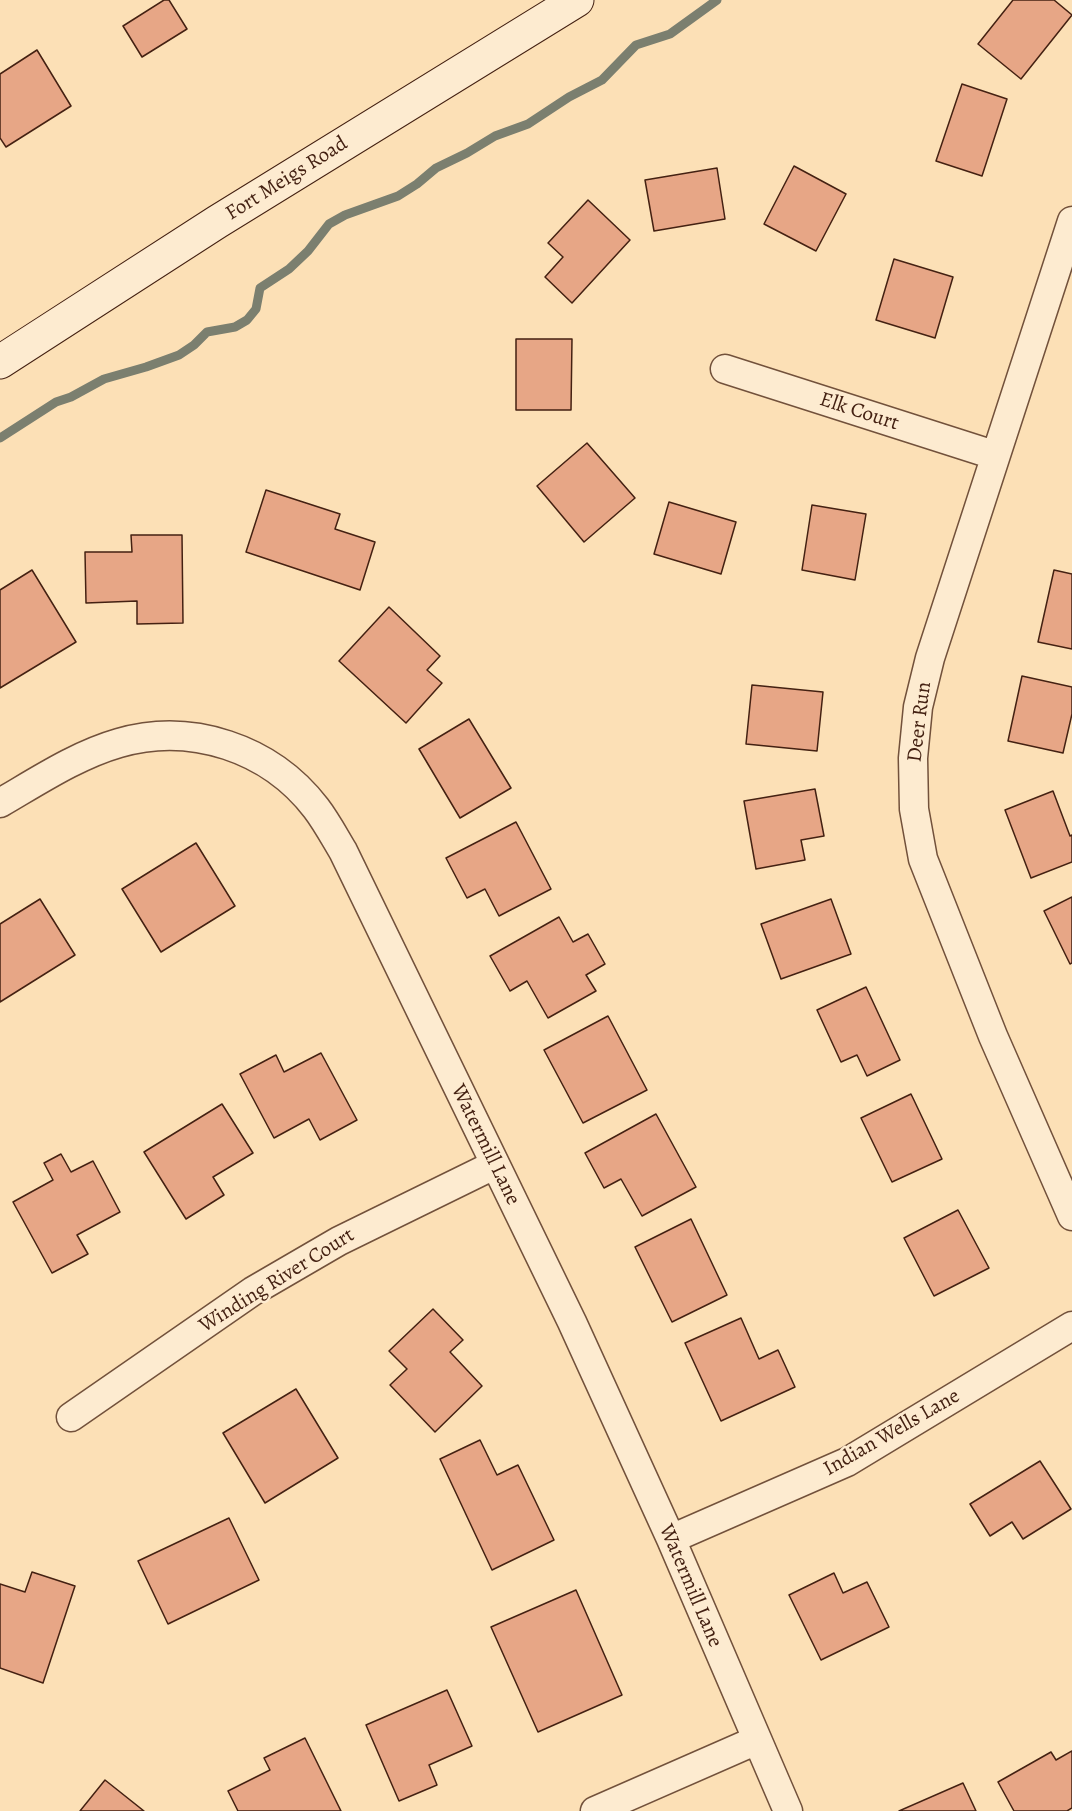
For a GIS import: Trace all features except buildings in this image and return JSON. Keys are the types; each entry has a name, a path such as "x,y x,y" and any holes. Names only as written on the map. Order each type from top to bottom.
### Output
{"street":[{"name":"Fort Meigs Road","path":"0,362 218,222 577,0"},
{"name":"Deer Run","path":"1072,221 994,455 930,658 918,707 913,758 915,809 923,859 993,1036 1072,1216"},
{"name":"Elk Court","path":"725,369 994,455"},
{"name":"Watermill Lane","path":"0,803 71,763 117,743 141,737 166,735 215,740 261,759 281,773 316,808 343,850 572,1322 670,1539 788,1811"},
{"name":"Winding River Court","path":"71,1417 254,1292 339,1240 494,1165"},
{"name":"Indian Wells Lane","path":"670,1539 847,1462 1072,1326"},
{"path":"595,1811 757,1740"}],"waterway":[{"path":"0,438 56,402 71,397 104,379 179,355 207,332 235,327 247,320 256,309 260,288 289,269 308,251 329,224 345,215 398,196 436,168 495,136 528,124 569,97 602,80 636,45 670,34 717,0"}]}
